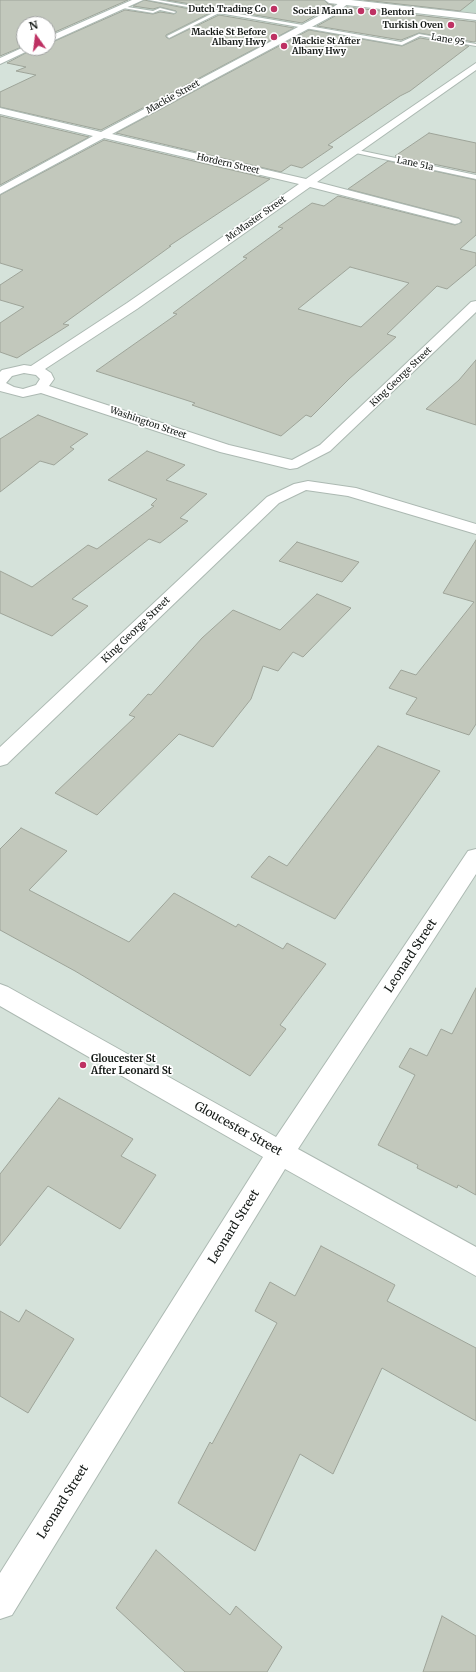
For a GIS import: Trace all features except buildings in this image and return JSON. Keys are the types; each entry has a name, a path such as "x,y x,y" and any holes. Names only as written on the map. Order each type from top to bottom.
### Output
{"main road":[{"path":"329,0 476,17"}],"street":[{"path":"56,36 139,0"},
{"name":"Mackie Street","path":"0,191 209,77 304,28 331,13 346,2"},
{"path":"0,61 16,54"},
{"name":"McMaster Street","path":"35,370 132,306 353,151 474,69"},
{"name":"Hordern Street","path":"0,111 308,183 455,221"},
{"name":"King George Street","path":"277,478 280,468 293,464 325,448 476,305"},
{"path":"18,370 35,370 46,376 47,382 41,388 30,392 2,384 18,370"},
{"name":"Washington Street","path":"41,388 255,457 309,466 311,480"},
{"name":"King George Street","path":"0,759 273,500 311,480 325,448"},
{"name":"Washington Street","path":"255,457 266,464 277,478"},
{"path":"273,500 277,478 288,486 311,480 476,529"},
{"name":"Leonard Street","path":"0,1603 254,1194 476,857"},
{"name":"Gloucester Street","path":"0,994 326,1179 476,1262"}],"lane":[{"name":"Lane 95","path":"151,0 217,13 402,44 419,35 476,45"},
{"path":"123,7 153,12 160,9 182,13"},
{"path":"169,37 217,13"},
{"path":"196,16 208,18"},
{"name":"Lane 51a","path":"353,151 468,173 476,177"}],"shaded area":[{"path":"152,0 293,0 327,5 289,26 219,14 199,23 129,10"},
{"path":"358,0 476,0 476,13"}],"place":[{"name":"Dutch Trading Co","path":"274,9"},
{"name":"Social Manna","path":"361,11"},
{"name":"Bentori","path":"373,12"},
{"name":"Turkish Oven","path":"451,25"},
{"name":"Mackie St Before Albany Hwy","path":"274,37"},
{"name":"Mackie St After Albany Hwy","path":"284,46"},
{"name":"Gloucester St After Leonard St","path":"83,1065"}]}
